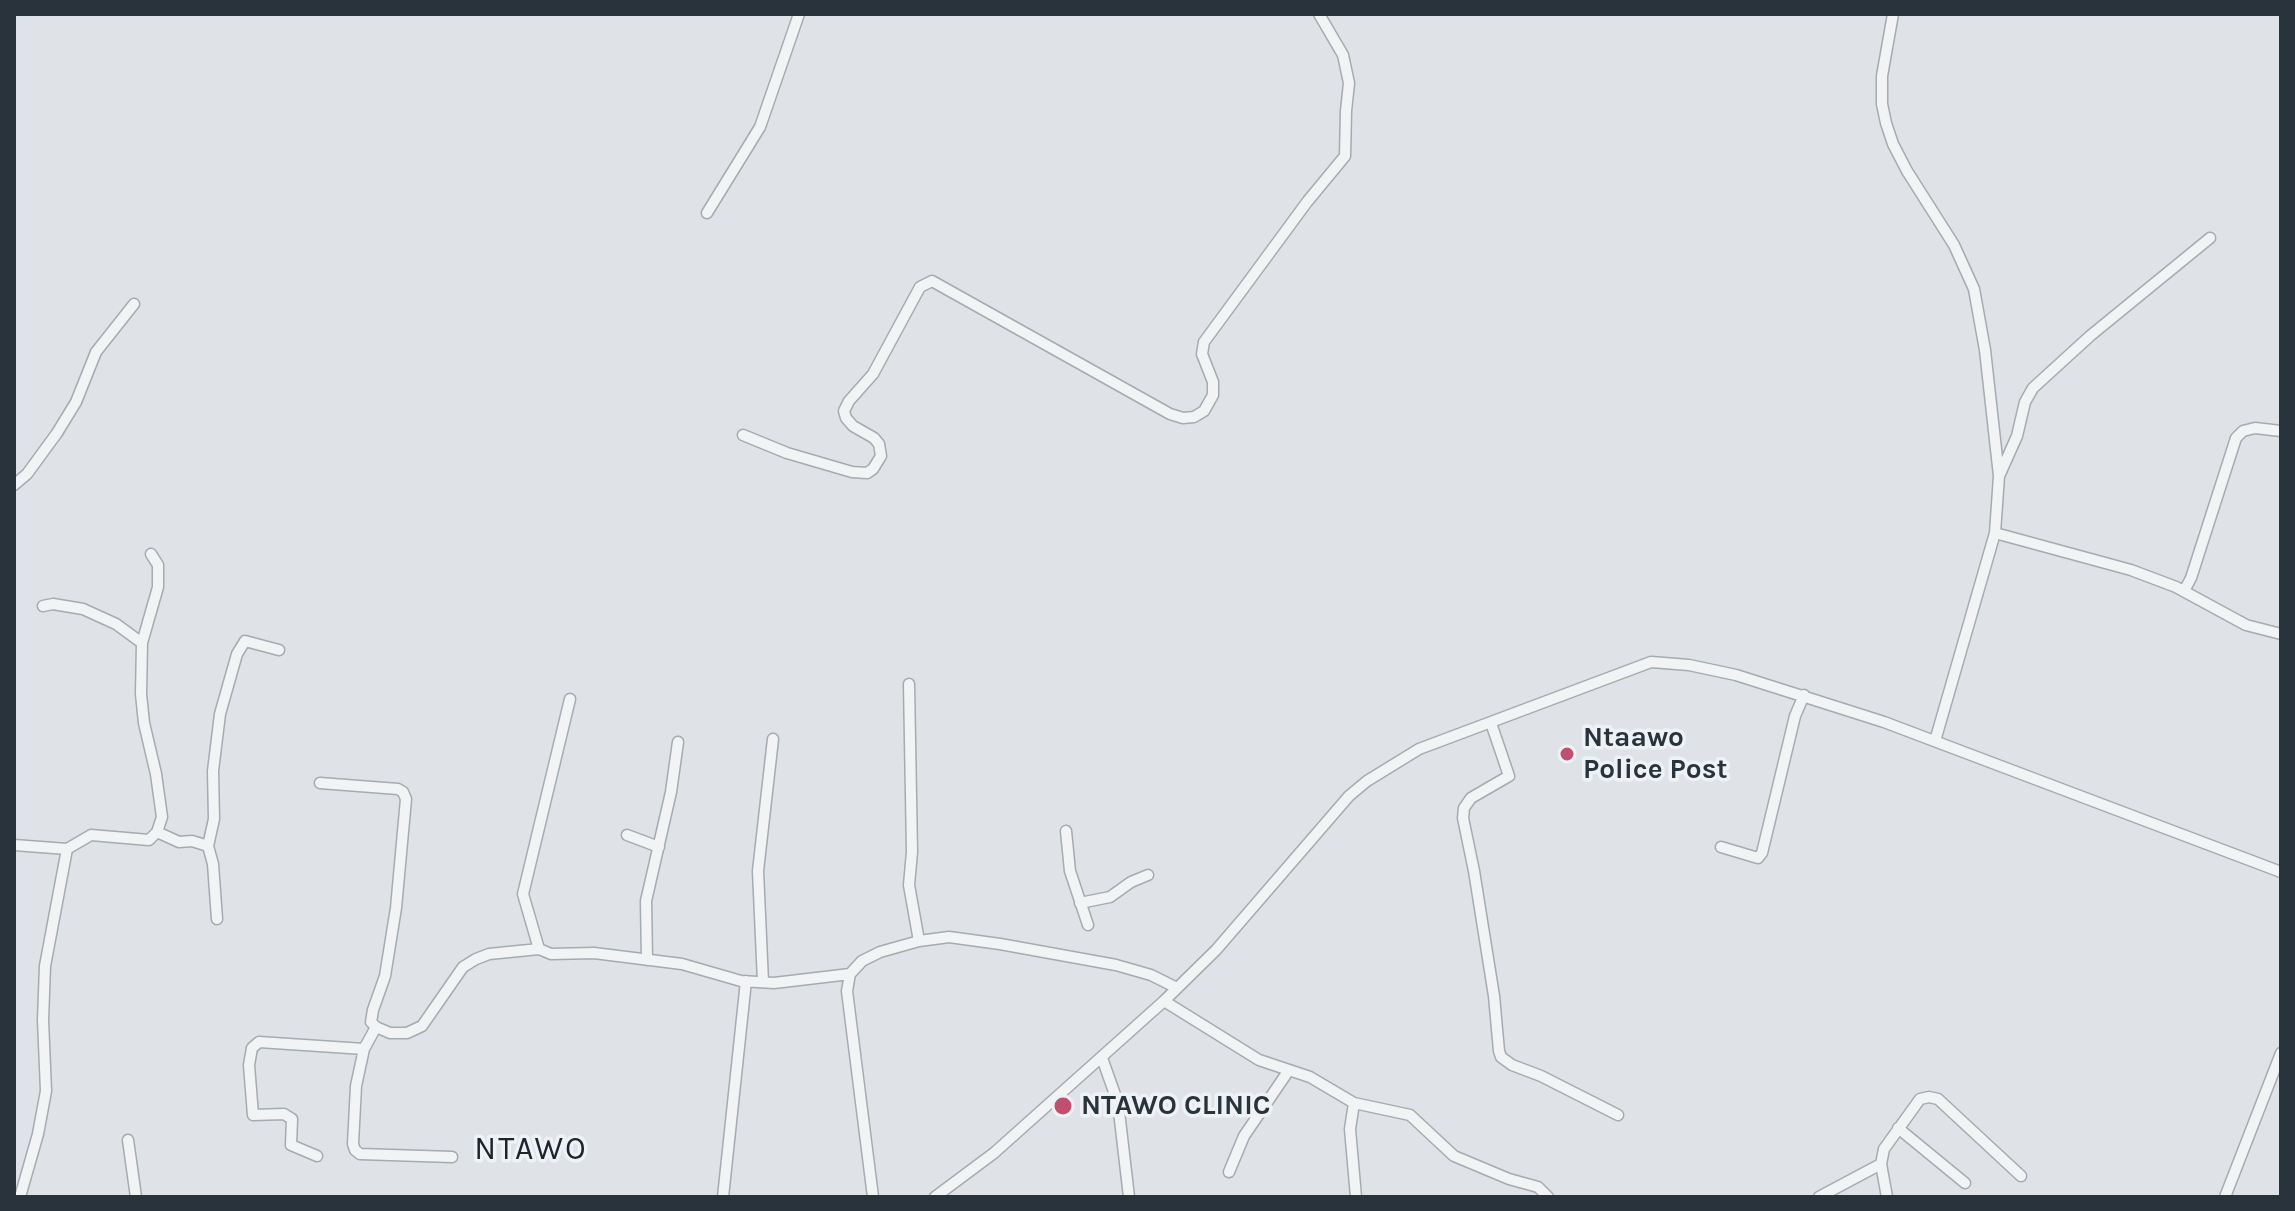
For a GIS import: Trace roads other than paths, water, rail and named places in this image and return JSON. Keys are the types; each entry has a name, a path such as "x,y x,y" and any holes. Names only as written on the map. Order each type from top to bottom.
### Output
{"street":[{"path":"707,213 760,127 799,14"},
{"path":"743,435 787,453 852,472 867,473 873,469 881,456 879,444 853,426 844,411 858,388 873,374 920,287 932,281 1170,414 1183,418 1194,417 1204,411 1213,395 1213,382 1202,354 1204,342 1297,214 1345,156 1349,83 1343,55 1319,14"},
{"path":"1893,14 1882,76 1886,123 1893,144 1954,245 1974,289 1985,350 1999,476 1995,533 1935,741"},
{"path":"1999,476 2017,436 2025,402 2033,388 2090,336 2210,238"},
{"path":"14,485 27,474 57,433 76,402 96,352 134,304"},
{"path":"2184,591 2191,578 2236,438 2243,431 2255,428 2281,431"},
{"path":"1995,533 2131,570 2184,591 2246,625 2281,634"},
{"path":"14,845 67,849 91,835 149,840 157,832 162,817 144,723 141,679 142,643 158,587 158,565 151,554"},
{"path":"43,606 53,604 91,612 116,624 142,643"},
{"path":"217,919 213,864 208,846 214,819 213,771 220,714 237,654 245,641 279,650"},
{"path":"935,1197 994,1153 1164,1001 1216,950 1340,806 1367,781 1419,749 1651,662 1689,665 1804,695 1935,741 2281,872"},
{"path":"909,684 912,852 909,885 919,941"},
{"path":"1721,847 1758,858 1762,853 1795,716 1804,695"},
{"path":"539,949 523,894 570,699"},
{"path":"1491,723 1509,776 1471,798 1464,808 1463,818 1494,996 1499,1051 1501,1057 1512,1065 1541,1076 1618,1115"},
{"path":"763,982 758,871 773,739"},
{"path":"647,960 646,901 671,792 678,742"},
{"path":"320,783 398,789 406,799 396,908 385,976 371,1022 390,1033 407,1033 422,1026 463,967 489,954 539,949 551,954 594,953 682,964 746,981 763,982 850,974"},
{"path":"1066,831 1070,871 1088,925"},
{"path":"157,832 179,842 192,841 208,846"},
{"path":"627,835 659,847"},
{"path":"20,1197 38,1134 46,1091 43,1020 45,966 67,849"},
{"path":"1080,903 1110,897 1131,882 1148,875"},
{"path":"873,1197 847,991 850,974 862,961 880,952 919,941 949,937 1116,965 1151,975 1177,988"},
{"path":"723,1197 746,981"},
{"path":"1164,1001 1259,1060 1310,1077 1354,1103 1410,1115 1454,1156 1509,1179 1538,1187 1548,1197"},
{"path":"376,1027 364,1049 356,1086 353,1144 357,1152 452,1157"},
{"path":"317,1156 291,1145 292,1119 284,1114 253,1115 249,1065 252,1048 259,1042 364,1049"},
{"path":"2225,1197 2281,1053"},
{"path":"1102,1058 1118,1103 1129,1197"},
{"path":"1229,1172 1244,1136 1289,1070"},
{"path":"1887,1197 1881,1164 1884,1149 1920,1099 1938,1099 2021,1176"},
{"path":"1354,1103 1350,1129 1356,1197"},
{"path":"1898,1128 1965,1183"},
{"path":"128,1140 136,1197"},
{"path":"1819,1197 1881,1164"}],"place":[{"name":"Ntaawo Police Post","path":"1567,754"},
{"name":"NTAWO CLINIC","path":"1063,1106"}],"district":[{"name":"NTAWO","path":"531,1150"}]}
